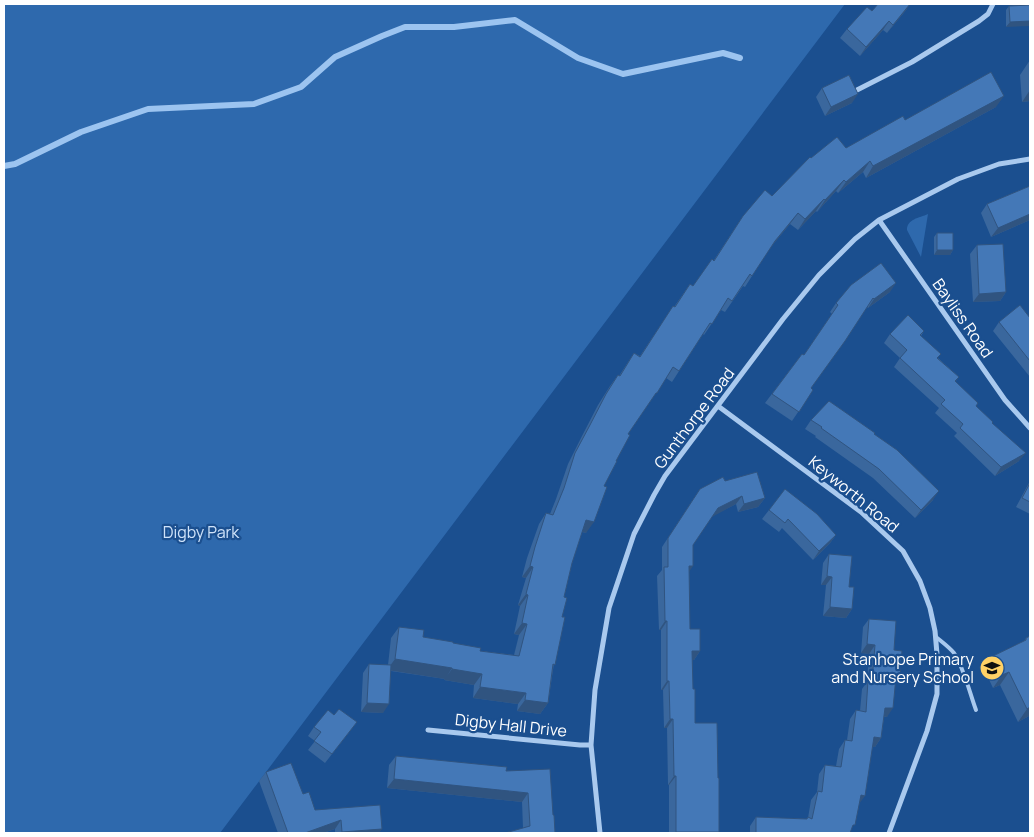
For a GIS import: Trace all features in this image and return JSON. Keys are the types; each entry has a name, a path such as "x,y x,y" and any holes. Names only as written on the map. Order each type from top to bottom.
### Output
{"street":[{"path":"857,90 912,62 979,21 988,14 993,4"},
{"name":"Gunthorpe Road","path":"600,833 591,745 594,690 609,608 634,534 665,476 783,319 819,275 855,239 879,220 958,179 999,164 1030,159"},
{"name":"Bayliss Road","path":"879,220 1005,400 1030,428"},
{"name":"Keyworth Road","path":"718,406 861,512 903,551 920,581 930,608 936,637 937,694 928,731 889,833"},
{"name":"Digby Hall Drive","path":"428,730 591,745"}],"lane":[{"path":"936,637 954,654 976,710"}],"green space":[{"name":"Digby Park","path":"4,4 845,4 220,833 4,833"},
{"path":"928,214 921,257 907,230 909,223 914,219"}],"building":[{"path":"878,4 910,4 893,25 889,21 866,47 847,29 867,7 872,11"},
{"path":"1030,5 1030,21 1010,22 1009,6"},
{"path":"991,72 1004,96 873,166 870,161 846,182 844,180 805,219 798,213 775,241 752,276 750,274 732,301 728,298 679,371 673,367 628,434 630,435 604,486 607,487 594,522 586,520 572,563 564,597 567,598 562,617 565,617 555,665 553,664 548,703 525,700 526,693 480,687 482,674 395,659 399,627 424,630 423,637 481,648 480,651 519,656 527,624 522,623 528,595 526,594 533,567 530,566 535,547 546,513 553,515 575,453 618,375 620,376 634,353 640,357 673,306 675,307 690,284 693,286 712,259 714,261 743,216 765,190 772,196 810,157 837,137 846,148 903,116 905,120"},
{"path":"849,75 858,94 831,107 822,88"},
{"path":"1030,186 1030,214 998,228 987,204"},
{"path":"937,233 953,233 953,250 937,250"},
{"path":"1003,244 1006,292 979,294 977,245"},
{"path":"881,263 896,283 873,298 811,388 813,390 799,412 772,394 802,354 804,355 838,305 836,303 851,285"},
{"path":"1020,305 1030,318 1030,361 999,322"},
{"path":"908,315 924,331 920,335 941,354 937,358 959,377 955,381 978,403 976,406 1026,453 1001,467 960,428 963,424 941,404 945,400 900,358 907,350 890,334"},
{"path":"829,401 897,450 939,491 921,510 879,469 811,420"},
{"path":"757,472 765,498 744,504 742,496 718,508 693,545 693,566 689,566 690,629 700,629 700,651 692,651 695,723 717,723 719,832 676,832 676,776 674,776 673,719 670,719 669,681 667,681 667,621 665,621 664,567 668,567 668,538 700,489 723,477 725,481"},
{"path":"1030,483 1030,502 1022,498"},
{"path":"785,489 817,514 836,535 819,551 788,519 785,523 769,510"},
{"path":"829,554 852,556 849,587 854,587 852,609 830,607 832,577 827,576"},
{"path":"869,619 896,621 894,650 902,651 900,677 896,677 893,708 885,708 881,738 874,737 865,796 861,795 855,825 853,825 850,833 756,833 756,817 807,819 808,817 812,819 818,791 822,792 825,765 841,767 845,740 852,741 856,710 866,712 868,680 872,681 875,645 867,644"},
{"path":"1030,636 1030,707 1027,709 1009,672 1002,675 993,656 1026,640"},
{"path":"369,664 391,665 389,704 367,703"},
{"path":"339,709 357,722 332,754 314,741 321,732 314,727 328,710 334,715"},
{"path":"396,756 507,767 506,771 550,769 555,833 505,833 530,826 528,793 394,779"},
{"path":"291,763 303,794 309,792 315,810 380,805 382,829 342,832 341,820 305,833 288,833 266,772"}],"waterway":[{"path":"4,166 15,164 81,132 148,109 254,104 301,87 335,57 405,27 454,27 515,20 578,58 623,74 723,53 740,58"}],"place":[{"name":"Stanhope Primary and Nursery School","path":"992,668"}]}
